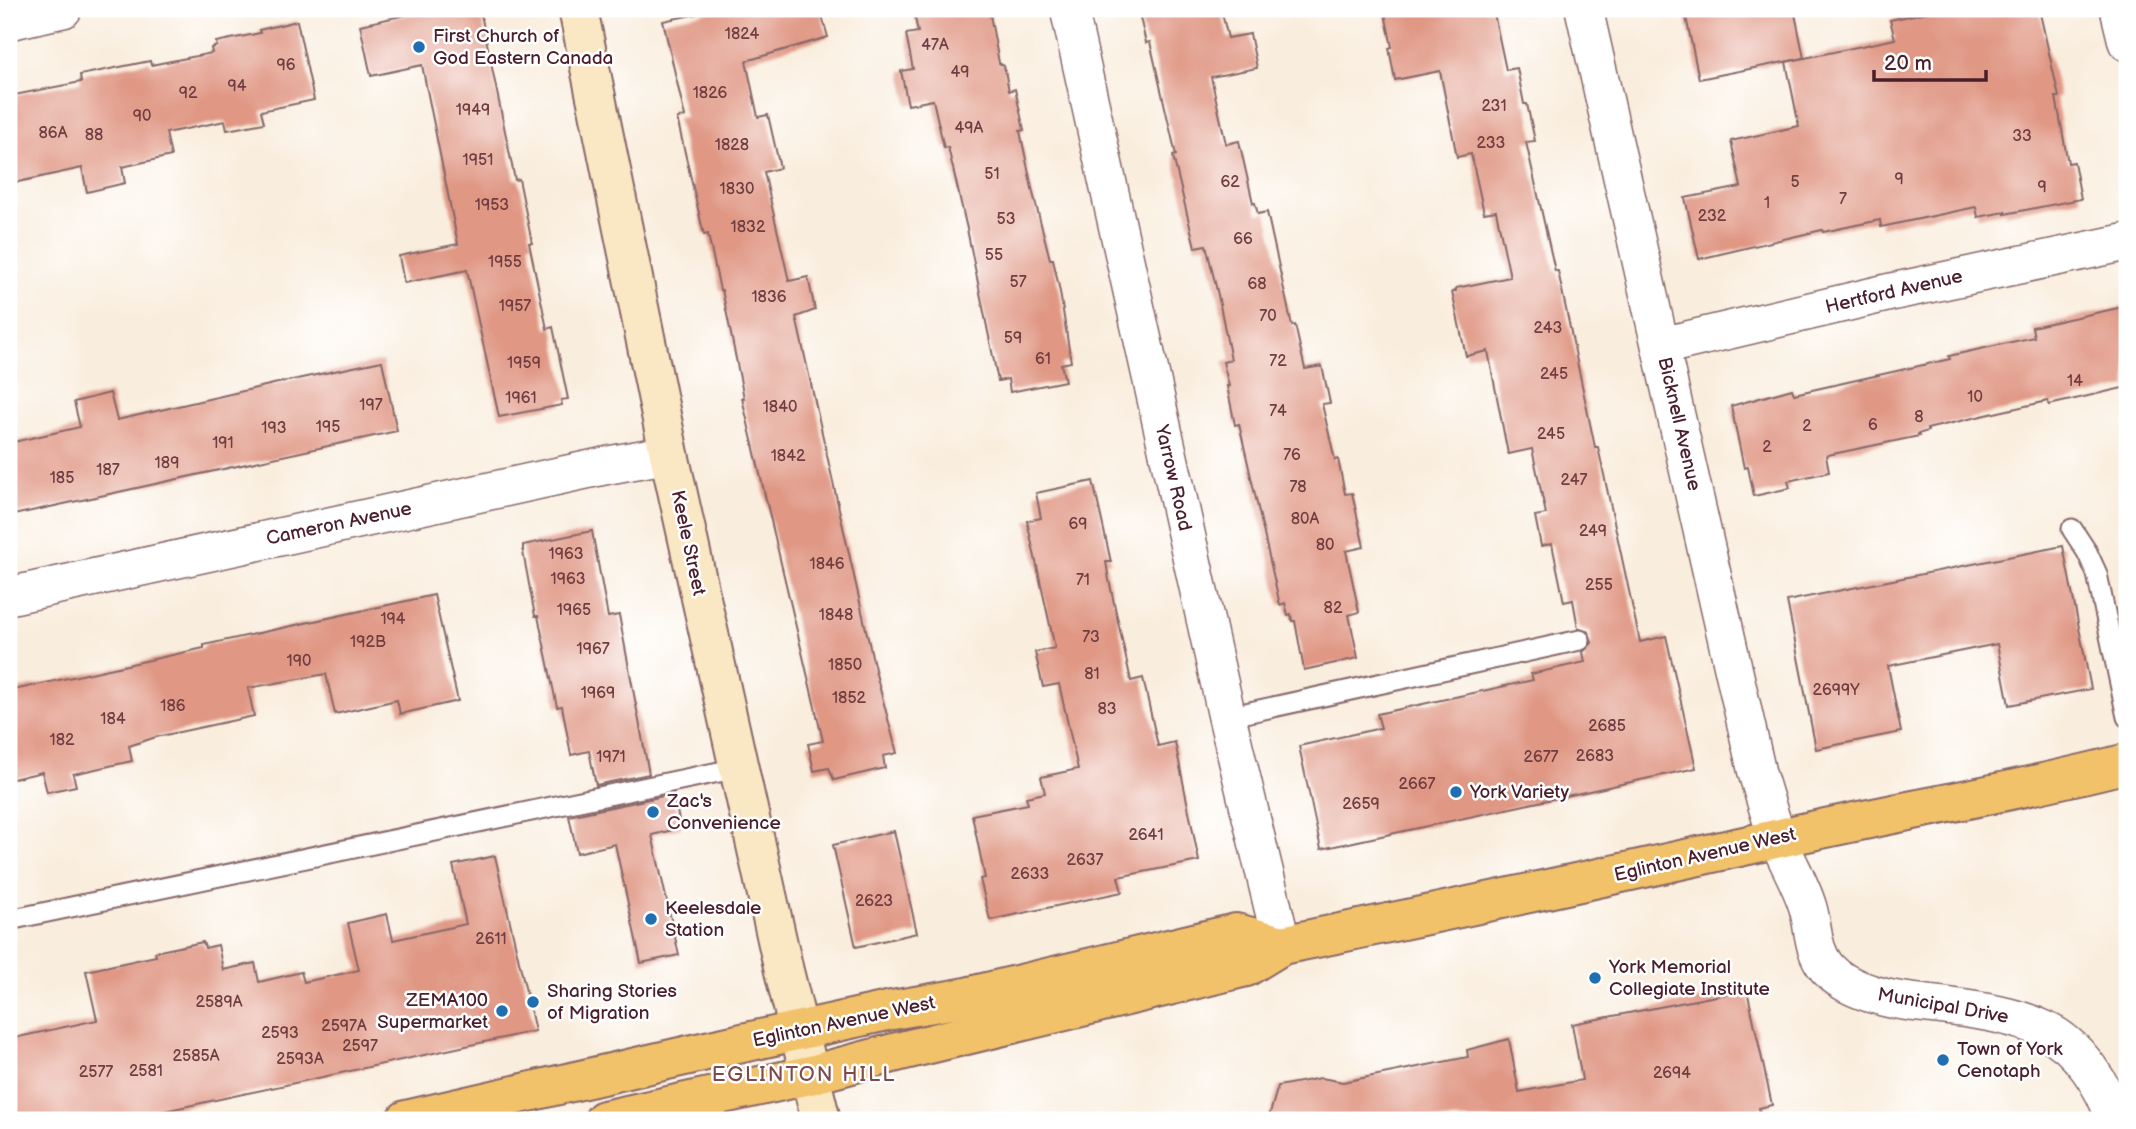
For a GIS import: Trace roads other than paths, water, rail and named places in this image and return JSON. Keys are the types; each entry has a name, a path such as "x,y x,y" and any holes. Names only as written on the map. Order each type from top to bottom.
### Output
{"main road":[{"name":"Keele Street","path":"578,9 669,454 784,971 821,1120"},
{"name":"Eglinton Avenue West","path":"604,1120 810,1075 1246,967 1282,945 1600,879 1778,838 1969,800 2127,763"},
{"name":"Eglinton Avenue West","path":"405,1120 801,1031 962,998 1236,933 1282,945"}],"street":[{"path":"9,21 63,9"},
{"name":"Yarrow Road","path":"1069,9 1227,717 1282,945"},
{"name":"Bicknell Avenue","path":"1584,9 1757,773 1778,838"},
{"path":"2119,9 2127,42"},
{"name":"Hertford Avenue","path":"1662,346 1891,292 2127,242"},
{"name":"Cameron Avenue","path":"9,596 669,454"},
{"name":"Municipal Drive","path":"1778,838 1806,901 1813,940 1820,958 1838,978 1851,986 1898,1001 2007,1016 2047,1030 2089,1070 2104,1091 2115,1120"}],"lane":[{"path":"2072,529 2097,574 2127,717"},
{"path":"1227,717 1580,640"},
{"path":"9,920 738,768"}],"place":[{"name":"First Church of God Eastern Canada","path":"419,47"},
{"name":"York Variety","path":"1456,792"},
{"name":"Zac's Convenience","path":"653,812"},
{"name":"Keelesdale Station","path":"651,919"},
{"name":"York Memorial Collegiate Institute","path":"1595,978"},
{"name":"Sharing Stories of Migration","path":"533,1002"},
{"name":"ZEMA100 Supermarket","path":"502,1011"},
{"name":"Town of York Cenotaph","path":"1943,1060"}],"district":[{"name":"EGLINTON HILL","path":"804,1074"}]}
